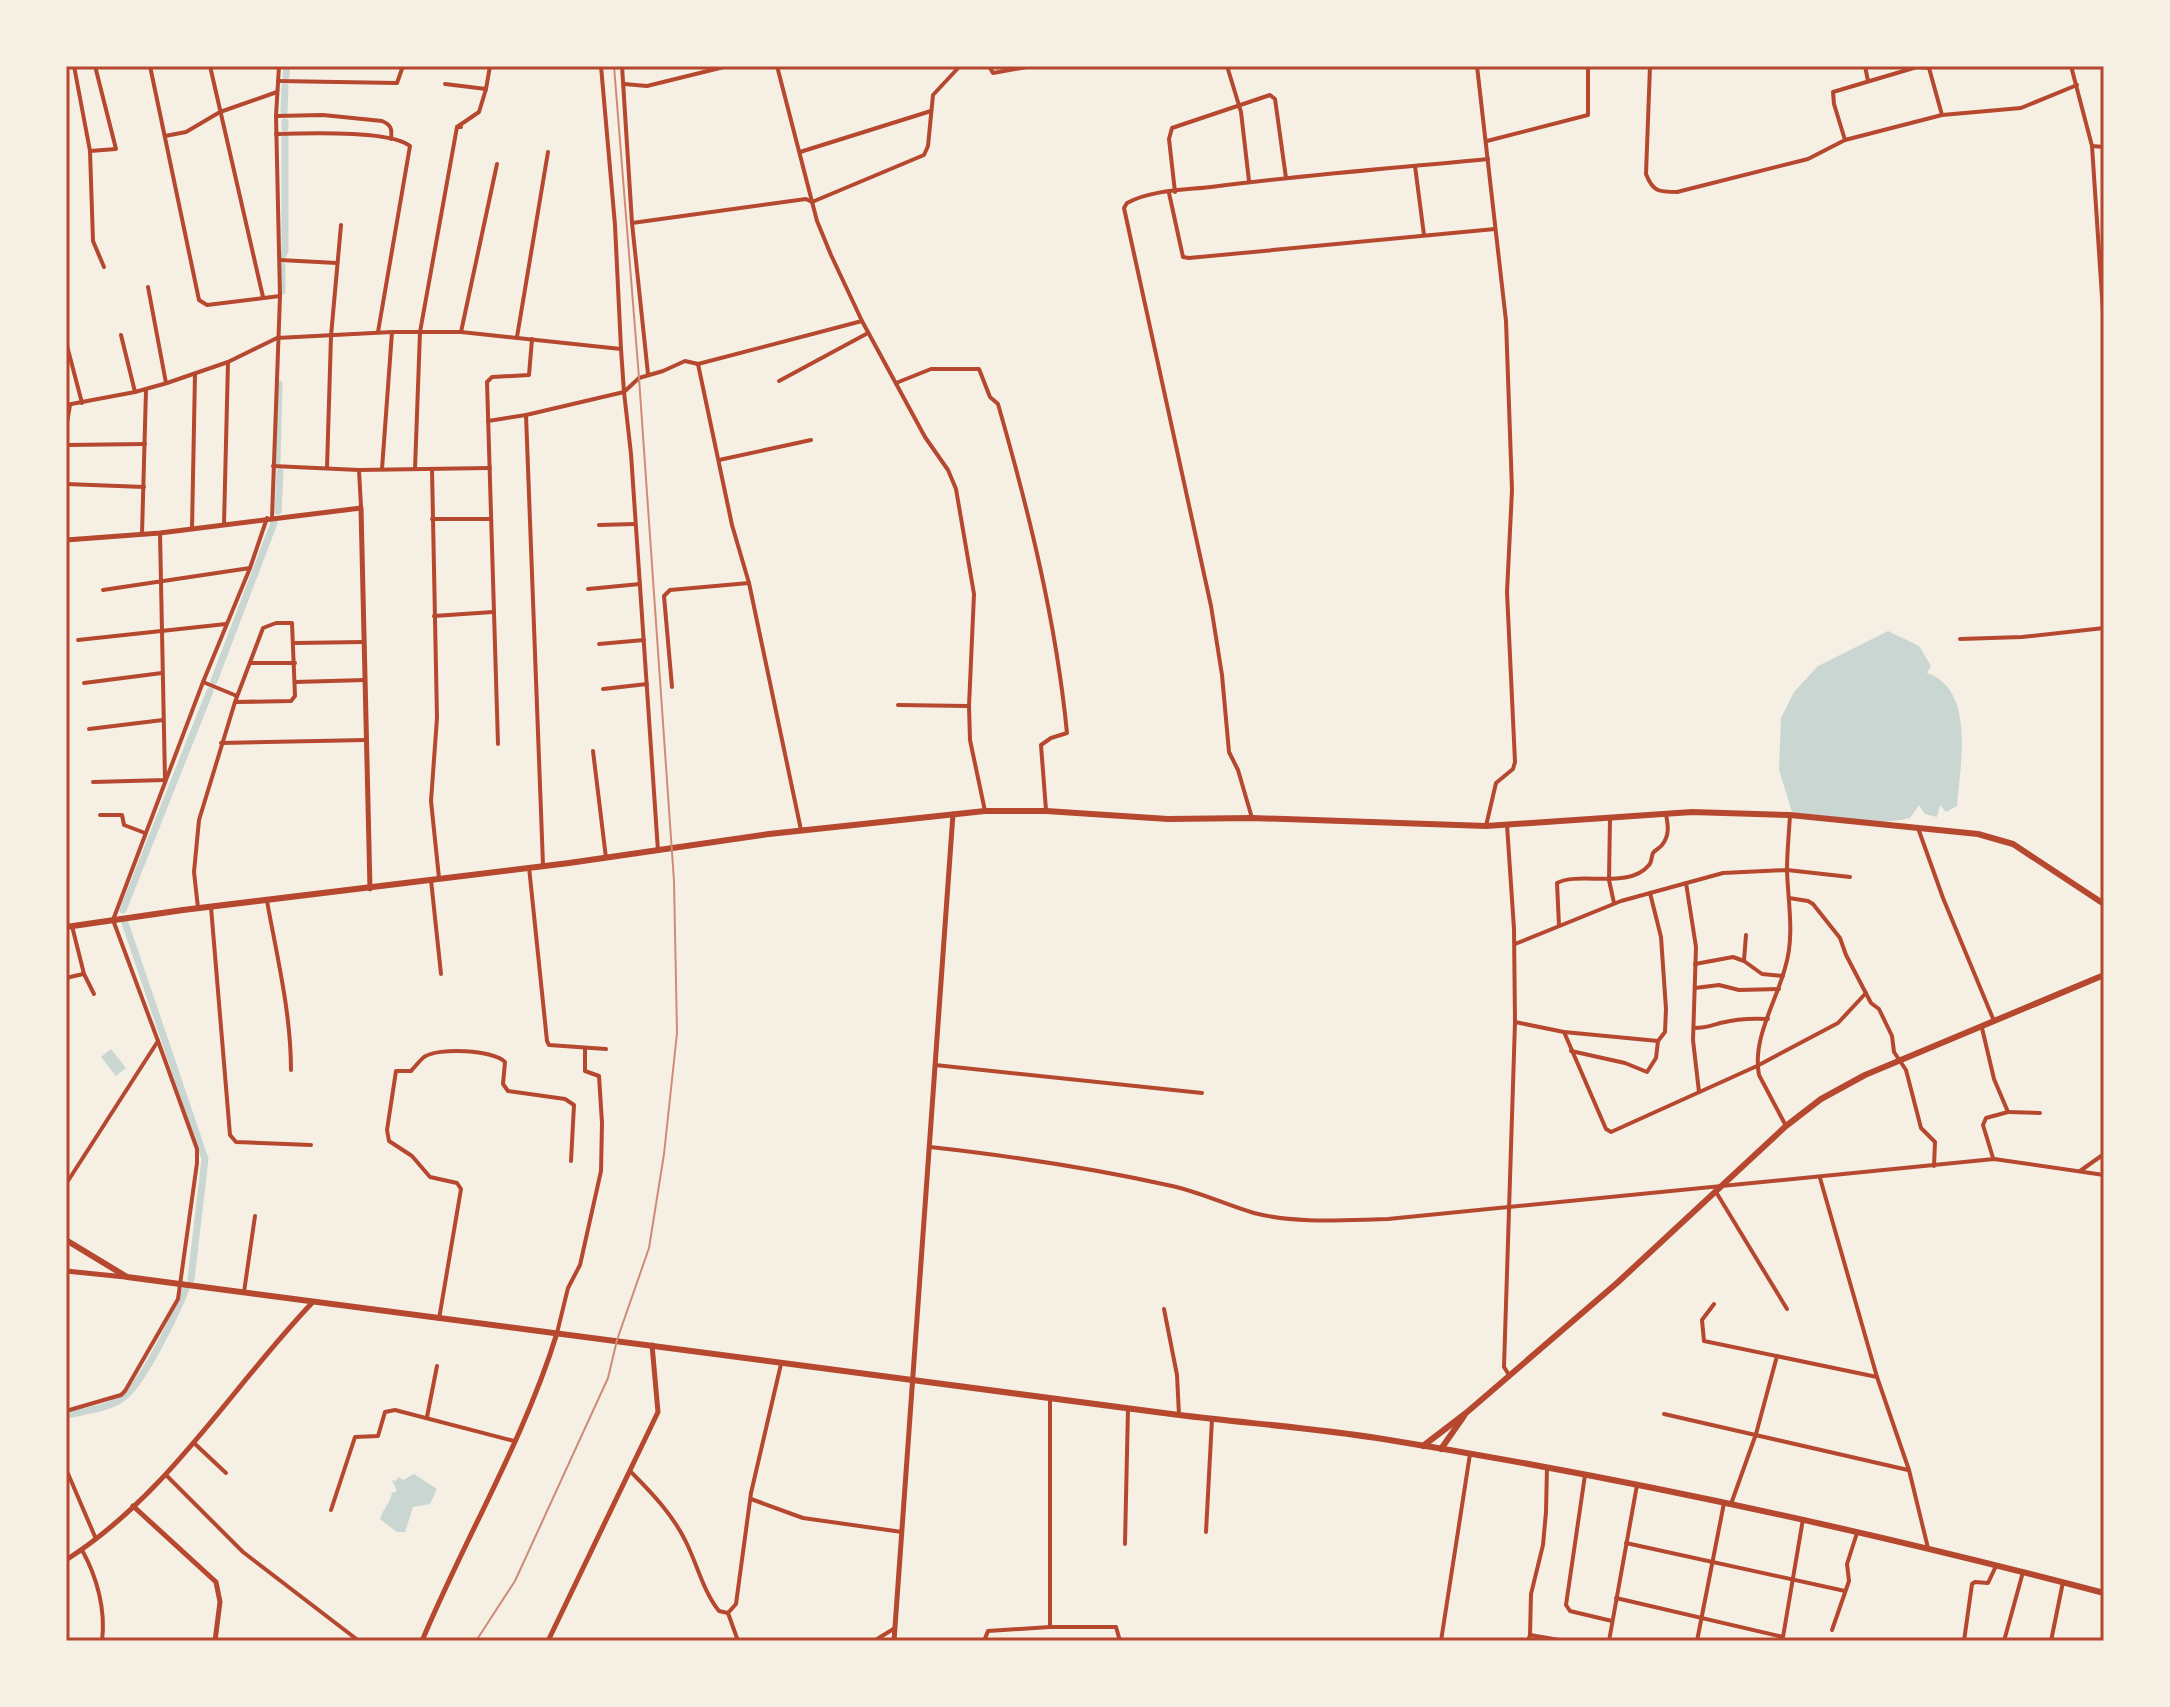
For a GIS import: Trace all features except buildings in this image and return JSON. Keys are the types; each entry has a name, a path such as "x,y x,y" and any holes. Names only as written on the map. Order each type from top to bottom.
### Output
{"main road":[{"path":"69,926 801,831 985,811 1046,811 1168,819 1252,818 1486,826 1666,814 1790,815 1978,834 2013,844 2104,904"},
{"path":"1423,1446 1617,1283 1786,1126 1832,1091 2104,975"},
{"path":"66,1240 127,1277 1179,1415 1353,1435 1585,1473 1803,1519 2104,1593"},
{"path":"1441,1449 1466,1413"}],"street":[{"path":"74,66 90,151 93,241 104,267"},
{"path":"90,151 116,149 95,66"},
{"path":"150,66 199,300 207,305 280,296"},
{"path":"210,66 263,297"},
{"path":"66,1411 121,1395 125,1391 172,1310 181,1284 197,1149 113,920 269,518 280,296 276,134 279,66"},
{"path":"278,81 397,83 403,66"},
{"path":"415,469 420,332 459,127 479,112 490,66"},
{"path":"601,66 615,225 621,349 658,851"},
{"path":"622,66 632,223 648,375"},
{"path":"624,84 647,86 728,66"},
{"path":"777,66 812,202 831,255 862,321 956,489 974,594 970,740 985,811"},
{"path":"632,223 806,199 812,202 924,155 936,89 960,66"},
{"path":"989,66 993,73 999,74 1032,66"},
{"path":"1227,66 1239,104 1249,182"},
{"path":"1477,66 1506,321 1512,490 1507,592 1515,762 1513,769 1496,783 1486,826"},
{"path":"1486,141 1588,115 1588,66"},
{"path":"1650,66 1646,174 1651,188 1657,192 1677,192 1808,159 1845,140 1942,115 2008,111 2077,85"},
{"path":"1865,66 1868,81"},
{"path":"1885,66 1888,75"},
{"path":"2071,66 2092,146 2104,327"},
{"path":"1845,140 1833,92 1917,67 1929,68 1942,115"},
{"path":"445,84 486,89"},
{"path":"165,136 186,132 220,112 277,91"},
{"path":"1286,178 1275,99 1270,95 1172,128 1169,132 1172,192 1183,257 1495,229"},
{"path":"800,152 931,111"},
{"path":"276,116 323,115 382,121 392,129 391,139"},
{"path":"276,134 331,133 391,139 410,146 378,332"},
{"path":"2092,146 2104,147"},
{"path":"517,337 548,152"},
{"path":"1252,818 1238,770 1229,752 1222,675 1211,606 1124,208 1138,197 1172,192 1488,159"},
{"path":"461,332 497,164"},
{"path":"1415,166 1424,236"},
{"path":"327,468 331,336 341,225"},
{"path":"280,260 338,263"},
{"path":"148,287 167,383"},
{"path":"488,421 624,392 636,380 685,361 698,364 862,321"},
{"path":"66,429 68,405 146,390 228,362 277,338 378,332 461,332 621,349"},
{"path":"382,470 392,332"},
{"path":"779,381 869,332"},
{"path":"121,335 135,392"},
{"path":"498,744 488,380 492,377 529,375 532,339"},
{"path":"66,342 82,403"},
{"path":"224,524 228,362"},
{"path":"698,364 749,583 801,831"},
{"path":"896,383 931,369 979,369 990,397 998,404 1045,587 1063,695 1067,733 1041,745 1046,811"},
{"path":"192,529 195,374"},
{"path":"142,534 146,390"},
{"path":"526,415 543,865"},
{"path":"719,460 811,440"},
{"path":"66,445 145,444"},
{"path":"273,466 359,470 491,468"},
{"path":"432,469 437,718 431,801 441,974"},
{"path":"359,470 370,889"},
{"path":"66,484 144,487"},
{"path":"66,540 160,533 361,508"},
{"path":"432,519 491,519"},
{"path":"599,525 635,524"},
{"path":"160,533 165,780"},
{"path":"103,590 250,568"},
{"path":"672,687 664,596 670,590 749,583"},
{"path":"588,589 640,584"},
{"path":"434,616 493,612"},
{"path":"198,908 194,872 199,820 221,743 236,699 263,628 276,623 292,623 295,696 291,701 236,699 203,682"},
{"path":"78,640 227,624"},
{"path":"1960,639 2022,637 2104,628"},
{"path":"599,644 644,640"},
{"path":"295,643 364,642"},
{"path":"250,663 295,663"},
{"path":"84,683 162,673"},
{"path":"295,682 365,680"},
{"path":"603,689 647,684"},
{"path":"898,705 969,706"},
{"path":"89,729 163,720"},
{"path":"221,743 367,740"},
{"path":"593,751 606,858"},
{"path":"93,782 165,780"},
{"path":"894,1641 953,814"},
{"path":"1559,926 1557,883 1573,879 1609,880 1636,873 1649,865 1654,852 1667,835 1666,814"},
{"path":"100,815 122,815 124,825 145,833"},
{"path":"1786,1126 1757,1066 1758,1052 1783,976 1791,926 1787,870 1790,815"},
{"path":"1610,818 1609,880 1614,904"},
{"path":"1507,825 1515,944 1504,1367 1509,1375"},
{"path":"1918,828 1943,898 1995,1023"},
{"path":"529,867 547,1041 549,1045 606,1049"},
{"path":"1515,944 1614,904 1723,873 1787,870 1850,877"},
{"path":"1686,883 1696,947 1693,1040 1699,1092"},
{"path":"1571,1051 1625,1063 1647,1072 1656,1058 1658,1041 1665,1032 1665,972 1661,937 1650,893"},
{"path":"1789,898 1813,904 1840,938 1871,1003 1879,1009 1892,1036 1894,1052 1906,1070 1921,1128 1935,1142 1934,1166"},
{"path":"267,901 288,1020 291,1070"},
{"path":"211,907 230,1135 236,1142 311,1145"},
{"path":"69,926 84,974 94,994"},
{"path":"1744,961 1746,935"},
{"path":"1695,964 1733,957 1762,974 1783,976"},
{"path":"66,978 84,974"},
{"path":"1695,988 1719,985 1739,990 1779,989"},
{"path":"1564,1032 1606,1129 1611,1132 1757,1066 1838,1023 1866,993"},
{"path":"1694,1028 1709,1028 1743,1018 1768,1019"},
{"path":"1515,1022 1564,1032 1658,1041"},
{"path":"1982,1028 1994,1079 2008,1112"},
{"path":"66,1184 158,1041"},
{"path":"422,1641 548,1363 568,1288 580,1265 601,1171 599,1076 585,1071 585,1048"},
{"path":"439,1319 461,1189 457,1183 430,1177 412,1156 389,1141 387,1130 396,1071 411,1071 426,1056 445,1050 497,1055 505,1062 503,1084 508,1091 565,1099 574,1105 571,1161"},
{"path":"935,1065 1202,1093"},
{"path":"1994,1159 1983,1125 1986,1118 2008,1112 2040,1113"},
{"path":"930,1147 1010,1156 1098,1171 1177,1187 1255,1213 1304,1221 1388,1219 1994,1159 2104,1175"},
{"path":"2079,1172 2104,1154"},
{"path":"1820,1178 1877,1377 1909,1470 1928,1549"},
{"path":"1716,1192 1787,1309"},
{"path":"244,1293 255,1216"},
{"path":"66,1271 127,1277"},
{"path":"66,1560 96,1539 167,1476 285,1331 312,1303"},
{"path":"1714,1304 1702,1320 1704,1341 1877,1377"},
{"path":"1164,1309 1177,1375 1179,1415"},
{"path":"548,1641 658,1412 651,1344"},
{"path":"1697,1641 1728,1503 1756,1434 1777,1356"},
{"path":"728,1613 736,1604 751,1499 782,1362"},
{"path":"427,1417 437,1366"},
{"path":"1050,1398 1050,1627"},
{"path":"1125,1544 1128,1408"},
{"path":"331,1510 355,1437 378,1436 387,1411 427,1417 514,1441"},
{"path":"1664,1414 1909,1470"},
{"path":"1206,1532 1212,1419"},
{"path":"194,1443 226,1473"},
{"path":"1441,1641 1470,1454"},
{"path":"1547,1467 1543,1545 1531,1594 1529,1638 1565,1641"},
{"path":"66,1469 96,1539"},
{"path":"631,1472 658,1498 684,1538 711,1602 719,1611 728,1613"},
{"path":"1585,1473 1566,1605 1570,1611 1612,1621"},
{"path":"167,1476 243,1552 359,1641"},
{"path":"1609,1641 1637,1483"},
{"path":"751,1499 803,1518 902,1532"},
{"path":"133,1506 216,1582 220,1602 215,1641"},
{"path":"1616,1598 1783,1637 1803,1519"},
{"path":"1832,1630 1849,1581 1847,1564 1857,1532"},
{"path":"1626,1543 1845,1591"},
{"path":"82,1550 91,1568 100,1601 104,1623 102,1641"},
{"path":"1964,1641 1972,1584 1988,1583 1996,1566"},
{"path":"2004,1641 2023,1572"},
{"path":"2051,1641 2063,1582"},
{"path":"728,1613 738,1641"},
{"path":"984,1641 988,1631 997,1629 1050,1627 1116,1627 1120,1641"},
{"path":"874,1641 895,1628"}],"shaded area":[{"path":"1888,631 1919,646 1931,666 1927,673 1942,682 1953,695 1962,731 1957,806 1946,812 1940,805 1937,817 1925,814 1919,805 1910,818 1881,822 1792,812 1779,770 1781,718 1794,692 1818,666"},
{"path":"111,1049 126,1068 116,1076 101,1057"},
{"path":"414,1474 437,1489 430,1504 413,1507 405,1532 397,1532 380,1519 392,1493 397,1491 392,1480 396,1481 398,1477 403,1480"}],"waterway":[{"path":"286,76 287,66"},
{"path":"284,111 285,87"},
{"path":"285,122 285,128"},
{"path":"283,255 285,138"},
{"path":"282,266 282,291"},
{"path":"277,461 279,384"},
{"path":"278,511 280,472"},
{"path":"214,681 274,523"},
{"path":"123,910 210,691"},
{"path":"125,923 205,1159 191,1279"},
{"path":"66,1415 109,1405 129,1392 158,1348 186,1289"}],"railway":[{"path":"476,1641 515,1581 608,1378 617,1340 649,1248 664,1154 677,1033 674,881 614,66"}]}
